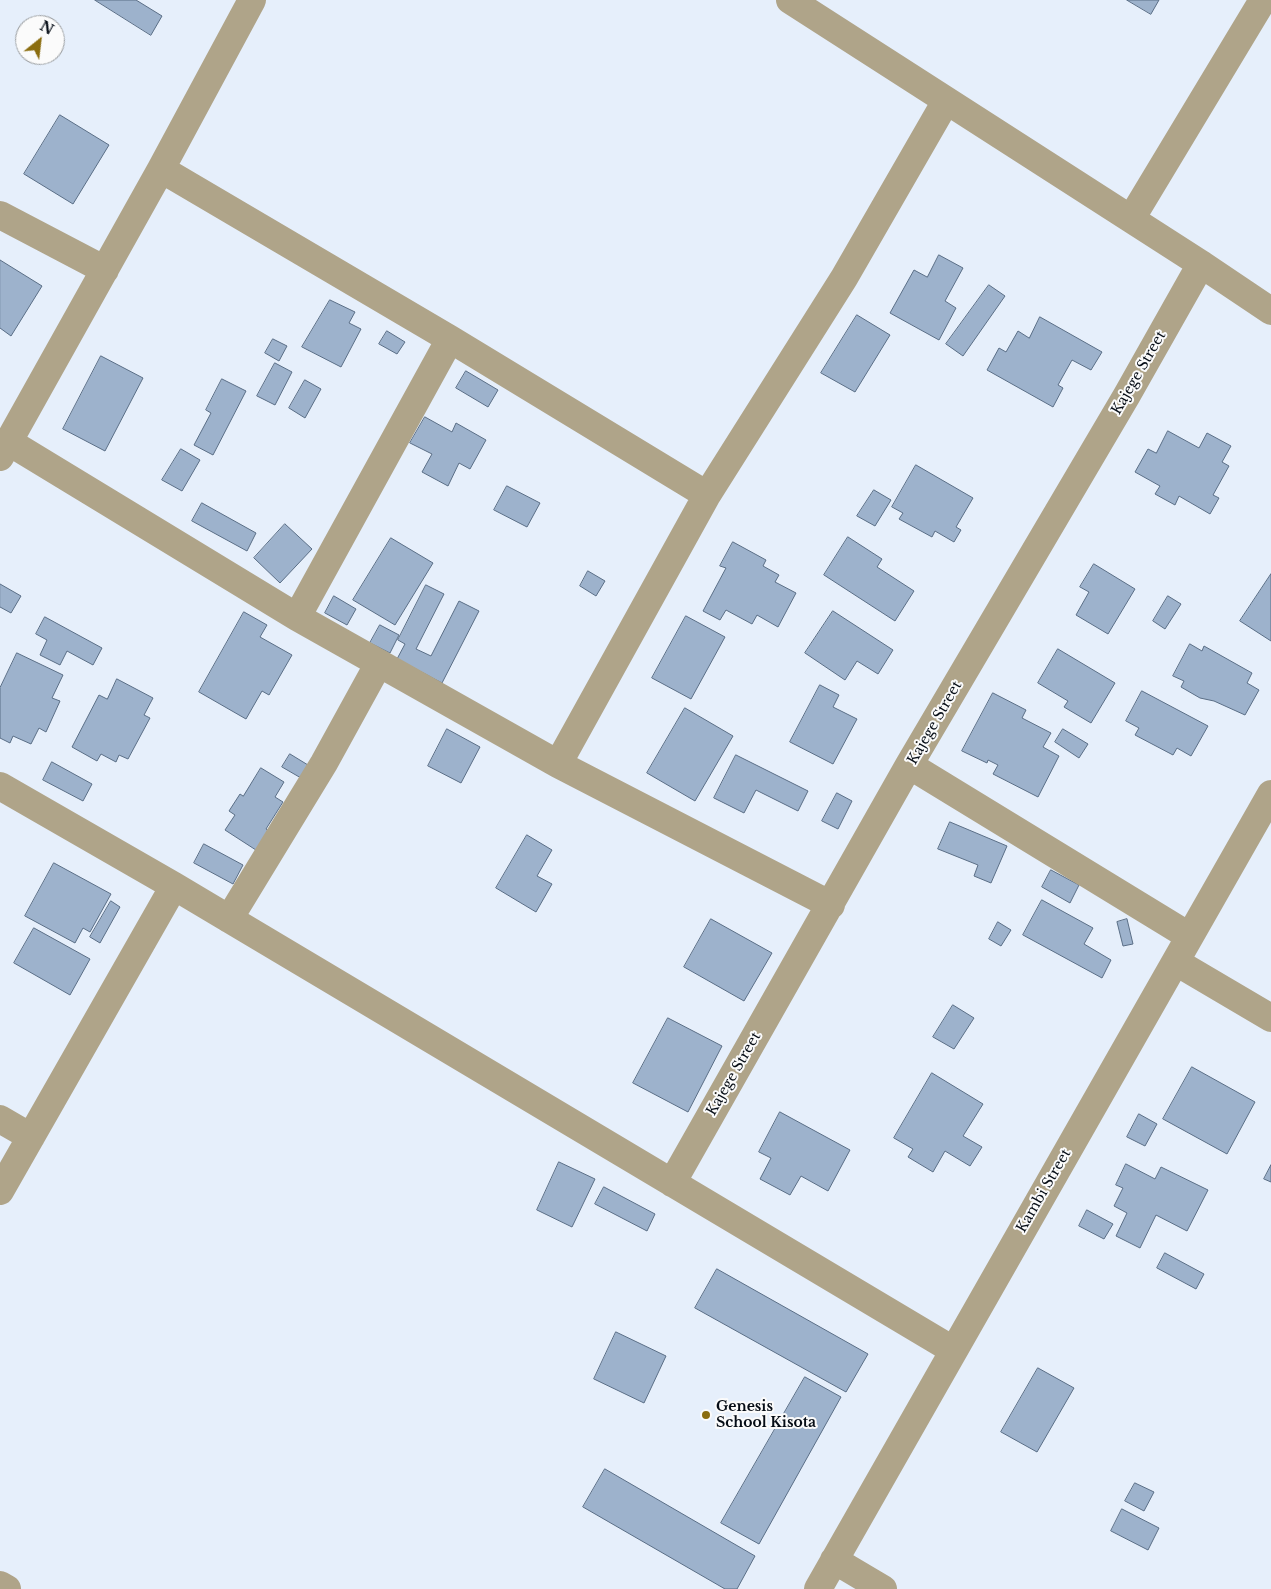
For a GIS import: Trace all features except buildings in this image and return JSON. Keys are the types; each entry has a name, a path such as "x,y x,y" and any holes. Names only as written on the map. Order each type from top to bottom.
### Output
{"street":[{"path":"252,0 229,46 4,450 558,764 830,905"},
{"path":"790,0 1271,311"},
{"path":"1131,219 1264,0"},
{"path":"558,764 707,495 844,278 946,100"},
{"path":"161,169 450,339 707,495"},
{"path":"0,215 105,270"},
{"name":"Kajege Street","path":"672,1183 909,765 1127,394 1201,264"},
{"path":"297,617 450,339"},
{"path":"229,919 324,763 379,663"},
{"path":"909,765 1189,936"},
{"path":"0,786 174,886 953,1350"},
{"name":"Kambi Street","path":"818,1589 1271,794"},
{"path":"0,1191 174,886"},
{"path":"1176,962 1271,1018"},
{"path":"0,1119 31,1137"},
{"path":"834,1560 882,1589"},
{"path":"0,1585 7,1589"}],"place":[{"name":"Genesis School Kisota","path":"706,1415"}]}
